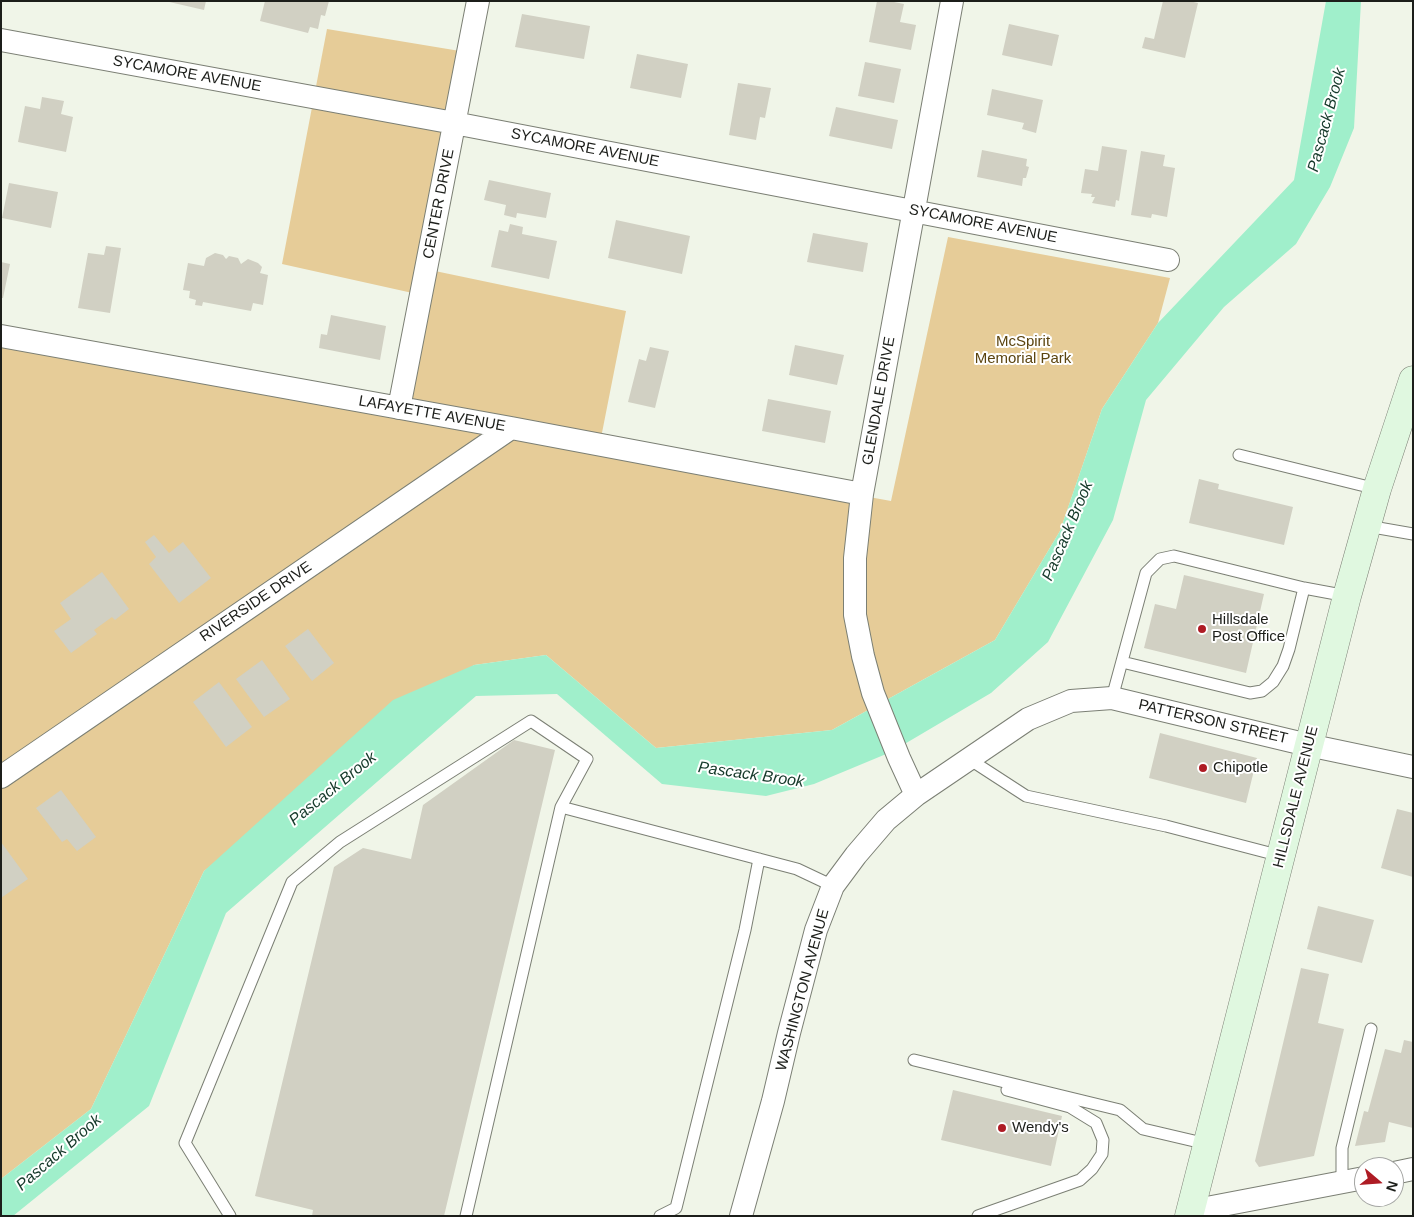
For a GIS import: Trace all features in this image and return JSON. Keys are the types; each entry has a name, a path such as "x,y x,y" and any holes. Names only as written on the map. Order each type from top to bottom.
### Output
{"street":[{"name":"CENTER DRIVE","path":"399,408 478,1"},
{"name":"GLENDALE DRIVE","path":"916,795 873,693 863,656 855,615 855,558 862,494 952,1"},
{"name":"SYCAMORE AVENUE","path":"1,40 454,123 1168,260"},
{"name":"LAFAYETTE AVENUE","path":"1,336 862,494"},
{"name":"HILLSDALE AVENUE","path":"1190,1213 1347,596 1377,489 1410,395"},
{"name":"RIVERSIDE DRIVE","path":"1,777 510,428"},
{"name":"PATTERSON STREET","path":"1071,701 1112,698 1413,768"},
{"name":"WASHINGTON AVENUE","path":"741,1216 773,1101 816,930 833,886 886,820 916,795 1028,719 1071,701"},
{"path":"1190,1213 1354,1180"}],"lane":[{"path":"1239,455 1377,489"},
{"path":"1366,526 1413,534"},
{"path":"1112,698 1146,573 1160,559 1174,556 1304,588 1347,596"},
{"path":"1122,662 1250,693 1262,691 1273,682 1283,666 1304,588"},
{"path":"230,1216 185,1143 292,882 340,842 531,721 587,759 561,808 466,1216"},
{"path":"968,759 1026,796 1166,826 1281,856"},
{"path":"561,808 797,869 833,886"},
{"path":"660,1216 676,1208 745,930 759,859"},
{"path":"1342,1182 1342,1148 1371,1029"},
{"path":"914,1060 1120,1110 1142,1129 1208,1144"},
{"path":"976,1075 989,1086 1070,1107 1096,1123 1103,1140 1102,1154 1092,1169 1080,1180 978,1216"}],"green space":[{"name":"McSpirit Memorial Park","path":"327,29 478,54 435,271 626,311 599,448 891,501 948,237 1170,278 1158,323 1102,409 1060,531 995,640 832,730 656,748 546,655 474,665 204,871 91,1109 1,1179 1,337 403,413 426,296 282,264"}],"water":[{"name":"Pascack Brook","path":"1326,1 1361,1 1354,128 1330,187 1296,244 1224,307 1146,400 1113,520 1048,642 991,693 891,752 814,784 766,796 662,784 557,694 476,696 226,913 149,1106 13,1216 1,1216 1,1179 91,1109 204,871 393,700 474,665 546,655 656,748 832,730 995,640 1060,531 1102,409 1158,323 1294,180"}],"building":[{"path":"165,1 206,1 204,10"},
{"path":"265,1 329,1 325,16 321,15 318,29 310,27 308,33 260,21"},
{"path":"877,1 904,4 900,22 916,25 911,50 869,42"},
{"path":"1163,1 1198,3 1185,58 1142,48 1145,37 1154,39"},
{"path":"522,14 590,26 584,59 515,47"},
{"path":"1009,24 1059,35 1052,66 1002,55"},
{"path":"637,54 688,64 681,98 630,88"},
{"path":"865,62 901,69 894,103 858,96"},
{"path":"738,83 771,88 765,118 760,117 756,140 729,135"},
{"path":"992,89 1043,100 1036,133 1022,129 1024,123 987,115"},
{"path":"42,97 64,101 61,114 73,117 66,152 18,142 25,106 40,109"},
{"path":"836,107 898,120 892,149 829,136"},
{"path":"1102,146 1127,150 1119,201 1116,200 1115,207 1092,203 1095,197 1091,197 1092,194 1081,193 1085,169 1098,171"},
{"path":"982,150 1027,159 1026,166 1029,167 1026,178 1023,178 1022,186 977,177"},
{"path":"1141,151 1165,155 1163,166 1175,168 1167,217 1152,214 1151,218 1131,215"},
{"path":"489,180 551,193 546,218 517,213 516,218 504,215 506,205 484,200"},
{"path":"9,183 58,192 51,228 2,218"},
{"path":"616,220 690,236 682,274 608,258"},
{"path":"510,224 523,227 522,234 557,241 549,279 491,267 499,230 508,232"},
{"path":"813,233 868,243 863,272 807,262"},
{"path":"106,246 121,248 110,313 78,308 88,253 104,255"},
{"path":"215,253 223,255 226,259 229,256 238,258 241,264 248,259 262,267 260,273 268,275 263,305 253,303 251,311 203,302 202,306 195,305 196,300 189,298 190,291 183,290 188,263 204,266 206,258"},
{"path":"1,262 10,264 3,298 1,298"},
{"path":"331,315 386,326 380,360 319,348 321,334 327,335"},
{"path":"795,345 844,355 837,385 789,375"},
{"path":"650,347 669,351 655,408 628,402 639,359 646,361"},
{"path":"768,399 831,411 825,443 762,431"},
{"path":"1199,479 1219,484 1218,489 1293,507 1284,545 1189,523"},
{"path":"154,535 169,553 183,542 211,578 179,603 149,564 156,557 145,542"},
{"path":"102,572 129,609 115,620 112,617 94,630 97,634 71,653 54,631 71,619 60,603"},
{"name":"Hillsdale Post Office","path":"1184,575 1264,594 1246,673 1144,648 1155,604 1176,609"},
{"path":"308,629 334,663 312,681 285,646"},
{"path":"262,660 290,699 264,717 236,679"},
{"path":"219,682 252,727 226,747 193,702"},
{"name":"Chipotle","path":"1160,733 1257,758 1246,803 1149,778"},
{"path":"514,740 555,750 444,1216 312,1216 313,1210 255,1196 334,867 363,848 411,859 423,805"},
{"path":"61,790 96,837 77,851 67,839 62,842 36,808"},
{"path":"1397,809 1413,813 1413,877 1381,868"},
{"path":"1,842 28,879 1,898"},
{"path":"1318,906 1374,920 1362,963 1307,949"},
{"path":"1301,968 1329,974 1318,1023 1344,1029 1314,1156 1259,1167 1255,1161"},
{"path":"1404,1040 1413,1042 1413,1128 1389,1122 1385,1142 1355,1146 1364,1111 1368,1112 1385,1049 1401,1053"},
{"name":"Wendy's","path":"953,1090 1062,1116 1051,1166 941,1140"}],"place":[{"name":"Hillsdale Post Office","path":"1202,629"},
{"name":"Chipotle","path":"1203,768"},
{"name":"Wendy's","path":"1002,1128"}]}
